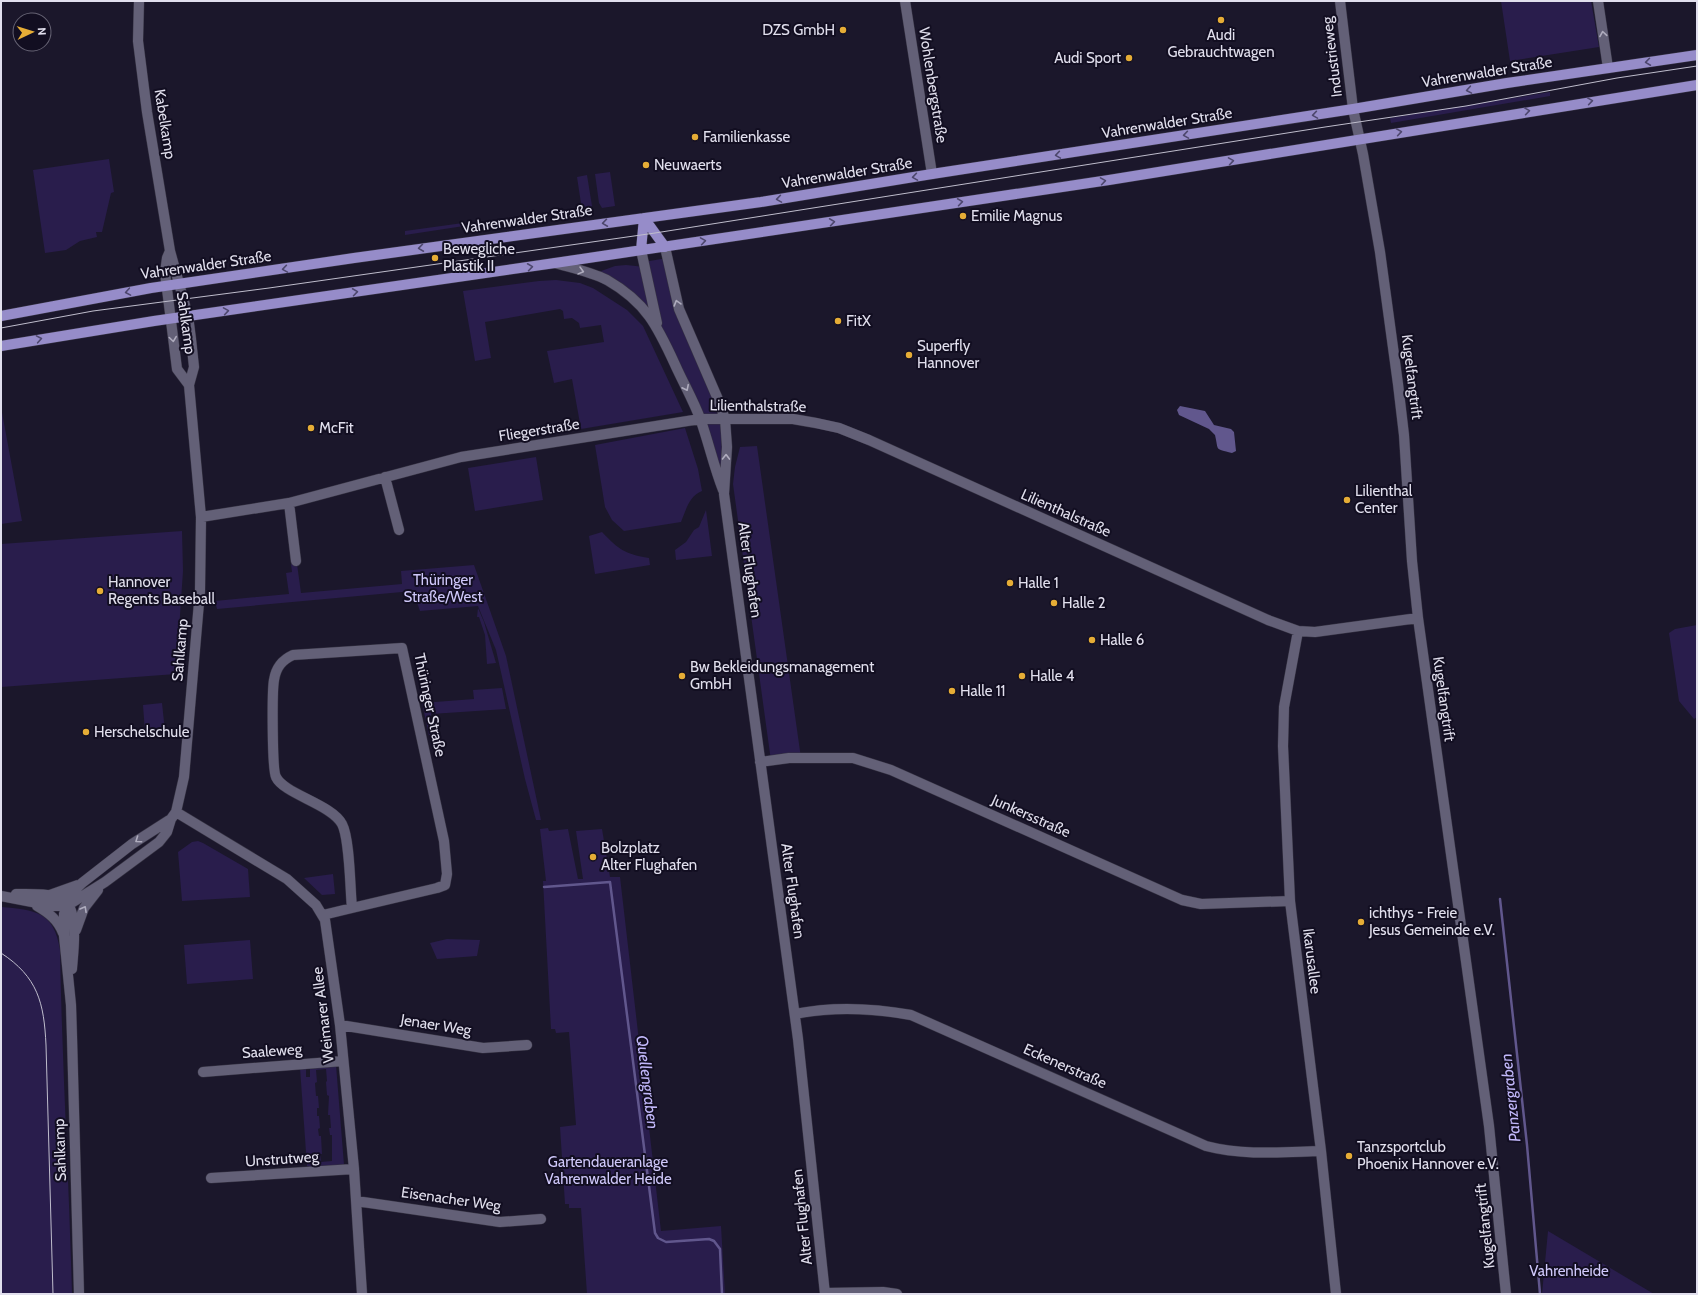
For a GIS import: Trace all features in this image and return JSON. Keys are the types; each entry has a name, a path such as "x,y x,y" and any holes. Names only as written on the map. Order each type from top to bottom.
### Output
{"main road":[{"name":"Vahrenwalder Straße","path":"1,316 166,286 361,257 761,202 1697,55"},
{"path":"1,346 170,318 464,275 555,264 1109,180 1697,85"},
{"path":"644,218 665,247"},
{"path":"641,250 644,218"}],"street":[{"name":"Kabelkamp","path":"139,1 138,24 140,60 170,251 180,284"},
{"name":"Wohlenbergstraße","path":"905,1 932,174"},
{"name":"Industrieweg","path":"1340,1 1353,109"},
{"path":"1598,1 1608,68"},
{"name":"Kugelfangtrift","path":"1353,109 1360,139 1380,252 1398,384 1404,435 1412,561 1418,618 1488,1118 1506,1294"},
{"name":"Alter Flughafen","path":"665,247 679,309 725,419 726,452 724,494 795,1014 825,1294"},
{"name":"Alter Flughafen","path":"641,250 658,327 700,419 724,494"},
{"name":"Kabelkamp","path":"166,286 165,273 167,258 170,251"},
{"name":"Alter Flughafen","path":"555,264 593,274 612,283 646,311 658,327"},
{"name":"Sahlkamp","path":"68,904 105,882 159,842 167,832 181,796 191,704 199,604 201,517 189,385 194,367 188,316 183,303 180,284"},
{"name":"Sahlkamp","path":"166,286 177,369 189,385"},
{"name":"Lilienthalstraße","path":"700,419 793,419 816,422 839,428 1268,620 1298,631 1328,631 1418,618"},
{"name":"Fliegerstraße","path":"201,517 289,503 461,457 700,419"},
{"path":"385,477 399,530"},
{"path":"289,503 296,561"},
{"name":"Ikarusallee","path":"1298,631 1284,708 1283,746 1290,901 1321,1150 1336,1294"},
{"name":"Thüringer Straße","path":"323,915 437,888 445,885 447,874 444,841 402,648 293,655 282,660 274,680 273,760 276,777 283,785 331,813 341,823 346,835 352,908"},
{"name":"Junkersstraße","path":"760,762 789,758 853,758 892,770 1182,900 1201,904 1290,901"},
{"name":"Sahlkamp","path":"79,1294 71,1005 64,936 64,914 71,894 82,883 173,815"},
{"name":"Weimarer Allee","path":"173,815 287,879 316,905 325,920 344,1061 354,1169 362,1294"},
{"name":"Sahlkamp","path":"74,941 77,924 84,908 105,882"},
{"path":"50,895 82,883"},
{"path":"1,895 50,895 62,899 68,904"},
{"path":"1,895 53,906 68,904"},
{"name":"Sahlkamp","path":"29,902 54,917 64,936"},
{"name":"Sahlkamp","path":"68,904 73,917 74,941 71,1005"},
{"name":"Eckenerstraße","path":"795,1014 834,1008 877,1009 911,1015 1206,1146 1225,1151 1241,1152 1321,1150"},
{"name":"Jenaer Weg","path":"340,1025 483,1048 527,1045"},
{"name":"Saaleweg","path":"203,1072 344,1061"},
{"name":"Unstrutweg","path":"211,1178 354,1169"},
{"name":"Eisenacher Weg","path":"356,1201 500,1222 541,1220"},
{"path":"825,1294 883,1292 897,1294"}],"green space":[{"path":"1501,1 1591,1 1599,47 1510,61"},
{"path":"1550,92 1550,96 1391,123 1390,118"},
{"path":"109,159 114,192 111,193 102,232 96,232 97,237 80,241 66,250 45,253 33,170"},
{"path":"610,172 615,206 602,208 599,203 595,174"},
{"path":"587,175 592,206 591,209 582,210 577,177"},
{"path":"463,223 464,226 405,235 405,231"},
{"path":"667,258 669,268 722,412 724,494 708,442 645,311 593,274 615,266 626,265 645,267 644,262"},
{"path":"556,280 580,283 593,288 627,310 643,326 683,412 581,429 572,379 554,383 547,351 604,342 601,325 580,328 579,323 572,318 564,319 563,311 560,309 485,322 491,358 475,361 463,291"},
{"path":"1,407 22,521 1,524"},
{"path":"685,428 698,469 702,491 691,500 686,508 681,522 624,531 612,520 605,507 595,445"},
{"path":"757,446 801,758 771,761 733,484 740,447"},
{"path":"536,457 543,500 475,511 468,468"},
{"path":"706,510 712,556 676,560 675,550 686,542 694,530 699,527"},
{"path":"182,531 183,571 176,674 1,687 1,544"},
{"path":"602,532 613,543 628,553 649,558 650,565 595,574 589,536"},
{"name":"Thüringer Straße/West","path":"291,564 297,564 301,593 402,584 401,571 474,565 506,656 541,820 536,820 525,779 496,650 478,606 420,611 413,591 217,609 215,601 289,594 286,573 292,572"},
{"path":"478,608 484,622 496,663 487,664 485,635 479,617 477,617"},
{"path":"1697,625 1697,717 1694,719 1679,701 1669,633 1675,629"},
{"path":"502,688 506,709 431,714 431,730 438,730 439,734 429,735 422,703 474,699 473,690"},
{"path":"162,703 165,731 145,732 143,705"},
{"name":"Gartendaueranlage Vahrenwalder Heide","path":"548,828 549,831 568,829 578,879 583,879 576,831 602,829 610,877 620,877 661,1231 721,1226 725,1294 587,1294 581,1208 569,1208 569,1204 565,1204 560,1127 576,1125 569,1032 556,1033 555,1029 551,1029 543,881 546,881 540,829"},
{"path":"198,841 248,869 250,897 182,901 178,852 192,842"},
{"path":"333,874 335,894 322,895 304,878"},
{"path":"1,907 33,912 48,920 57,937 60,950 72,1294 1,1294"},
{"path":"447,939 480,940 477,956 437,959 430,943"},
{"path":"250,940 253,979 187,984 184,945"},
{"path":"336,1065 344,1165 309,1168 309,1166 307,1166 300,1068 306,1068 306,1077 310,1077 310,1069 312,1067","holes":["326,1069 327,1095 329,1096 328,1115 330,1115 331,1128 329,1128 330,1135 332,1135 332,1161 321,1162 321,1136 319,1136 319,1116 317,1116 317,1108 319,1108 315,1083 317,1082 316,1070"]},
{"name":"Vahrenheide","path":"1548,1231 1654,1294 1542,1294"}],"shaded area":[{"path":"1180,406 1205,411 1214,425 1231,429 1234,432 1236,451 1232,453 1220,450 1217,447 1215,435 1209,429 1179,415 1177,410"}],"waterway":[{"name":"Quellengraben","path":"544,887 610,882 655,1233 658,1238 666,1242 709,1239 714,1241 720,1249 722,1294"},
{"name":"Panzergraben","path":"1500,899 1527,1145 1540,1294"}],"tram line":[{"path":"1,328 93,311 269,288 655,233 1466,106 1617,78 1697,66"},
{"path":"1,953 13,962 31,982 37,992 43,1016 46,1045 53,1294"}],"place":[{"name":"Audi Gebrauchtwagen","path":"1221,20"},
{"name":"DZS GmbH","path":"843,30"},
{"name":"Audi Sport","path":"1129,58"},
{"name":"Familienkasse","path":"695,137"},
{"name":"Neuwaerts","path":"646,165"},
{"name":"Emilie Magnus","path":"963,216"},
{"name":"Bewegliche Plastik II","path":"435,258"},
{"name":"FitX","path":"838,321"},
{"name":"Superfly Hannover","path":"909,355"},
{"name":"McFit","path":"311,428"},
{"name":"Lilienthal Center","path":"1347,500"},
{"name":"Halle 1","path":"1010,583"},
{"name":"Hannover Regents Baseball","path":"100,591"},
{"name":"Halle 2","path":"1054,603"},
{"name":"Halle 6","path":"1092,640"},
{"name":"Bw Bekleidungsmanagement GmbH","path":"682,676"},
{"name":"Halle 4","path":"1022,676"},
{"name":"Halle 11","path":"952,691"},
{"name":"Herschelschule","path":"86,732"},
{"name":"Bolzplatz Alter Flughafen","path":"593,857"},
{"name":"ichthys - Freie Jesus Gemeinde e.V.","path":"1361,922"},
{"name":"Tanzsportclub Phoenix Hannover e.V.","path":"1349,1156"}]}
